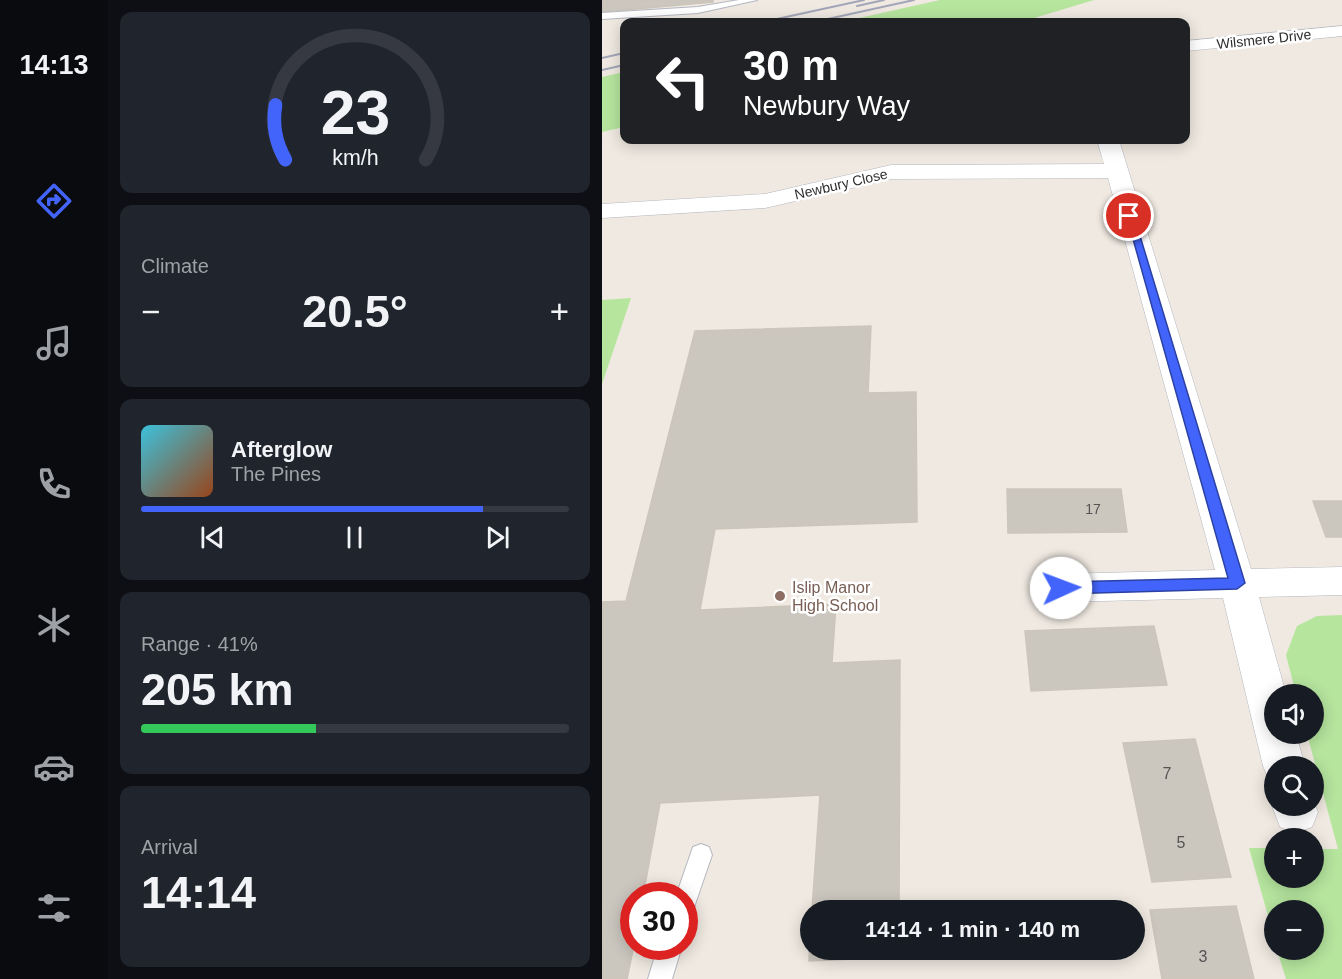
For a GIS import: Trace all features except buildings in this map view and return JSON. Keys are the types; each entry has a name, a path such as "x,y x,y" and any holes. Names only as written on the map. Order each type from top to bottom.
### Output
{"street":[{"name":"Wilsmere Drive","path":"1190,46 1334,32"},
{"path":"1334,32 1337,49"},
{"path":"1109,144 1237,583 1264,687"},
{"name":"Newbury Close","path":"602,211 765,201 891,172 1116,171"},
{"path":"1061,588 1343,581"}],"lane":[{"path":"602,16 698,10 754,0"},
{"path":"692,882 701,855"},
{"path":"659,979 665,960"}],"green space":[{"path":"940,0 1094,0 1034,18 859,18"},
{"path":"620,73 620,128 602,132 602,77"},
{"path":"631,298 602,384 602,300"},
{"path":"1342,615 1342,979 1286,979 1280,960 1324,960 1324,900 1264,901 1249,848 1264,848 1264,888 1324,888 1324,849 1338,849 1324,797 1324,756 1313,756 1310,744 1324,744 1324,684 1293,684 1286,655 1297,626 1317,616"}],"railway":[{"path":"781,18 864,0"},
{"path":"857,6 884,0"},
{"path":"832,18 914,0"},
{"path":"602,58 620,54"},
{"path":"602,70 620,66"}],"place":[{"name":"Islip Manor High School","path":"780,596"}],"route":[{"path":"1061,588 1237,583 1129,216"}]}
